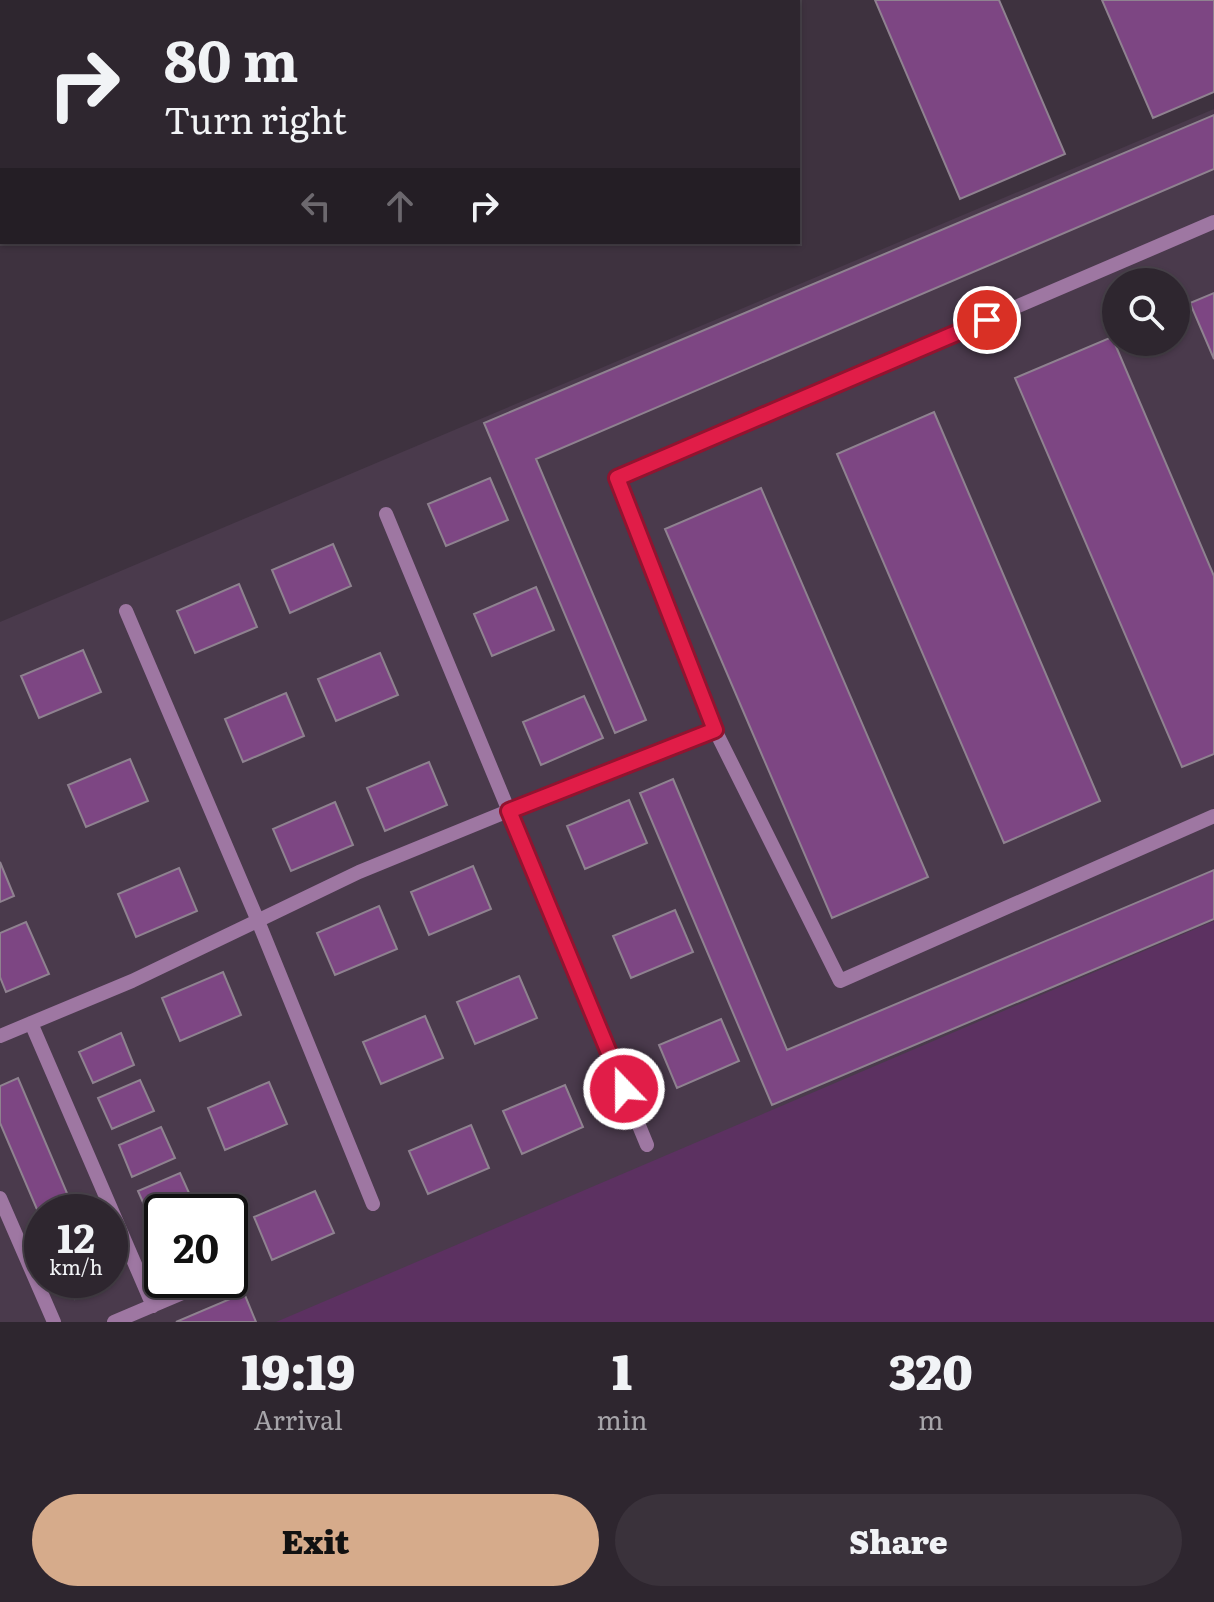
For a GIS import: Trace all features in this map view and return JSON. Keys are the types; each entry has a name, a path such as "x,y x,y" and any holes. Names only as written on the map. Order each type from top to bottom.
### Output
{"lane":[{"path":"1214,222 617,478 715,730 840,981 1214,816"},
{"path":"386,514 647,1145"},
{"path":"126,611 258,921 373,1204"},
{"path":"0,1036 132,981 359,872 715,730"},
{"path":"31,1023 153,1306"},
{"path":"0,1198 54,1322"},
{"path":"114,1322 171,1298"}],"shaded area":[{"path":"1214,109 1214,927 283,1322 0,1322 0,622"},
{"path":"1214,921 1214,1322 276,1322"}],"building":[{"path":"875,0 999,0 1065,154 960,199"},
{"path":"1102,0 1214,0 1214,92 1153,118"},
{"path":"1214,115 1214,169 536,459 646,720 615,733 484,423"},
{"path":"1214,293 1214,359 1190,303"},
{"path":"1102,341 1102,356 1120,356 1214,576 1214,754 1182,767 1015,378"},
{"path":"934,412 1100,801 1004,843 837,454"},
{"path":"490,478 508,520 446,546 428,504"},
{"path":"761,488 928,877 832,918 665,529"},
{"path":"333,544 351,586 290,613 272,570"},
{"path":"239,584 257,627 195,653 177,611"},
{"path":"536,587 554,630 492,656 474,614"},
{"path":"83,650 101,692 39,718 21,676"},
{"path":"380,653 398,695 336,721 318,679"},
{"path":"286,693 304,736 243,762 225,719"},
{"path":"584,696 603,738 541,765 523,722"},
{"path":"130,759 148,801 86,827 68,785"},
{"path":"429,762 447,805 385,831 367,788"},
{"path":"673,779 787,1050 1214,870 1214,919 772,1105 640,793"},
{"path":"629,800 647,843 585,869 567,826"},
{"path":"335,802 353,845 291,871 273,829"},
{"path":"0,862 14,896 0,902"},
{"path":"473,866 491,909 429,935 411,892"},
{"path":"179,868 197,911 136,937 118,894"},
{"path":"379,906 397,949 335,975 317,933"},
{"path":"675,910 693,952 631,978 613,936"},
{"path":"26,922 49,974 6,992 0,977 0,933"},
{"path":"223,972 241,1015 180,1041 162,998"},
{"path":"519,976 537,1018 475,1044 457,1002"},
{"path":"425,1016 443,1058 381,1084 363,1042"},
{"path":"721,1019 739,1061 677,1088 659,1045"},
{"path":"121,1033 134,1065 93,1083 79,1052"},
{"path":"18,1078 67,1194 30,1194 0,1123 0,1086"},
{"path":"140,1080 154,1111 112,1129 98,1098"},
{"path":"269,1082 287,1124 225,1150 208,1108"},
{"path":"565,1085 583,1127 522,1154 503,1111"},
{"path":"471,1125 489,1168 428,1194 409,1151"},
{"path":"161,1127 175,1158 132,1177 119,1145"},
{"path":"180,1173 189,1194 144,1194 144,1205 138,1191"},
{"path":"315,1191 334,1233 272,1260 254,1217"},
{"path":"232,1298 246,1298 256,1322 176,1322"}],"route":[{"path":"624,1089 509,811 715,730 617,478 987,320"}]}
